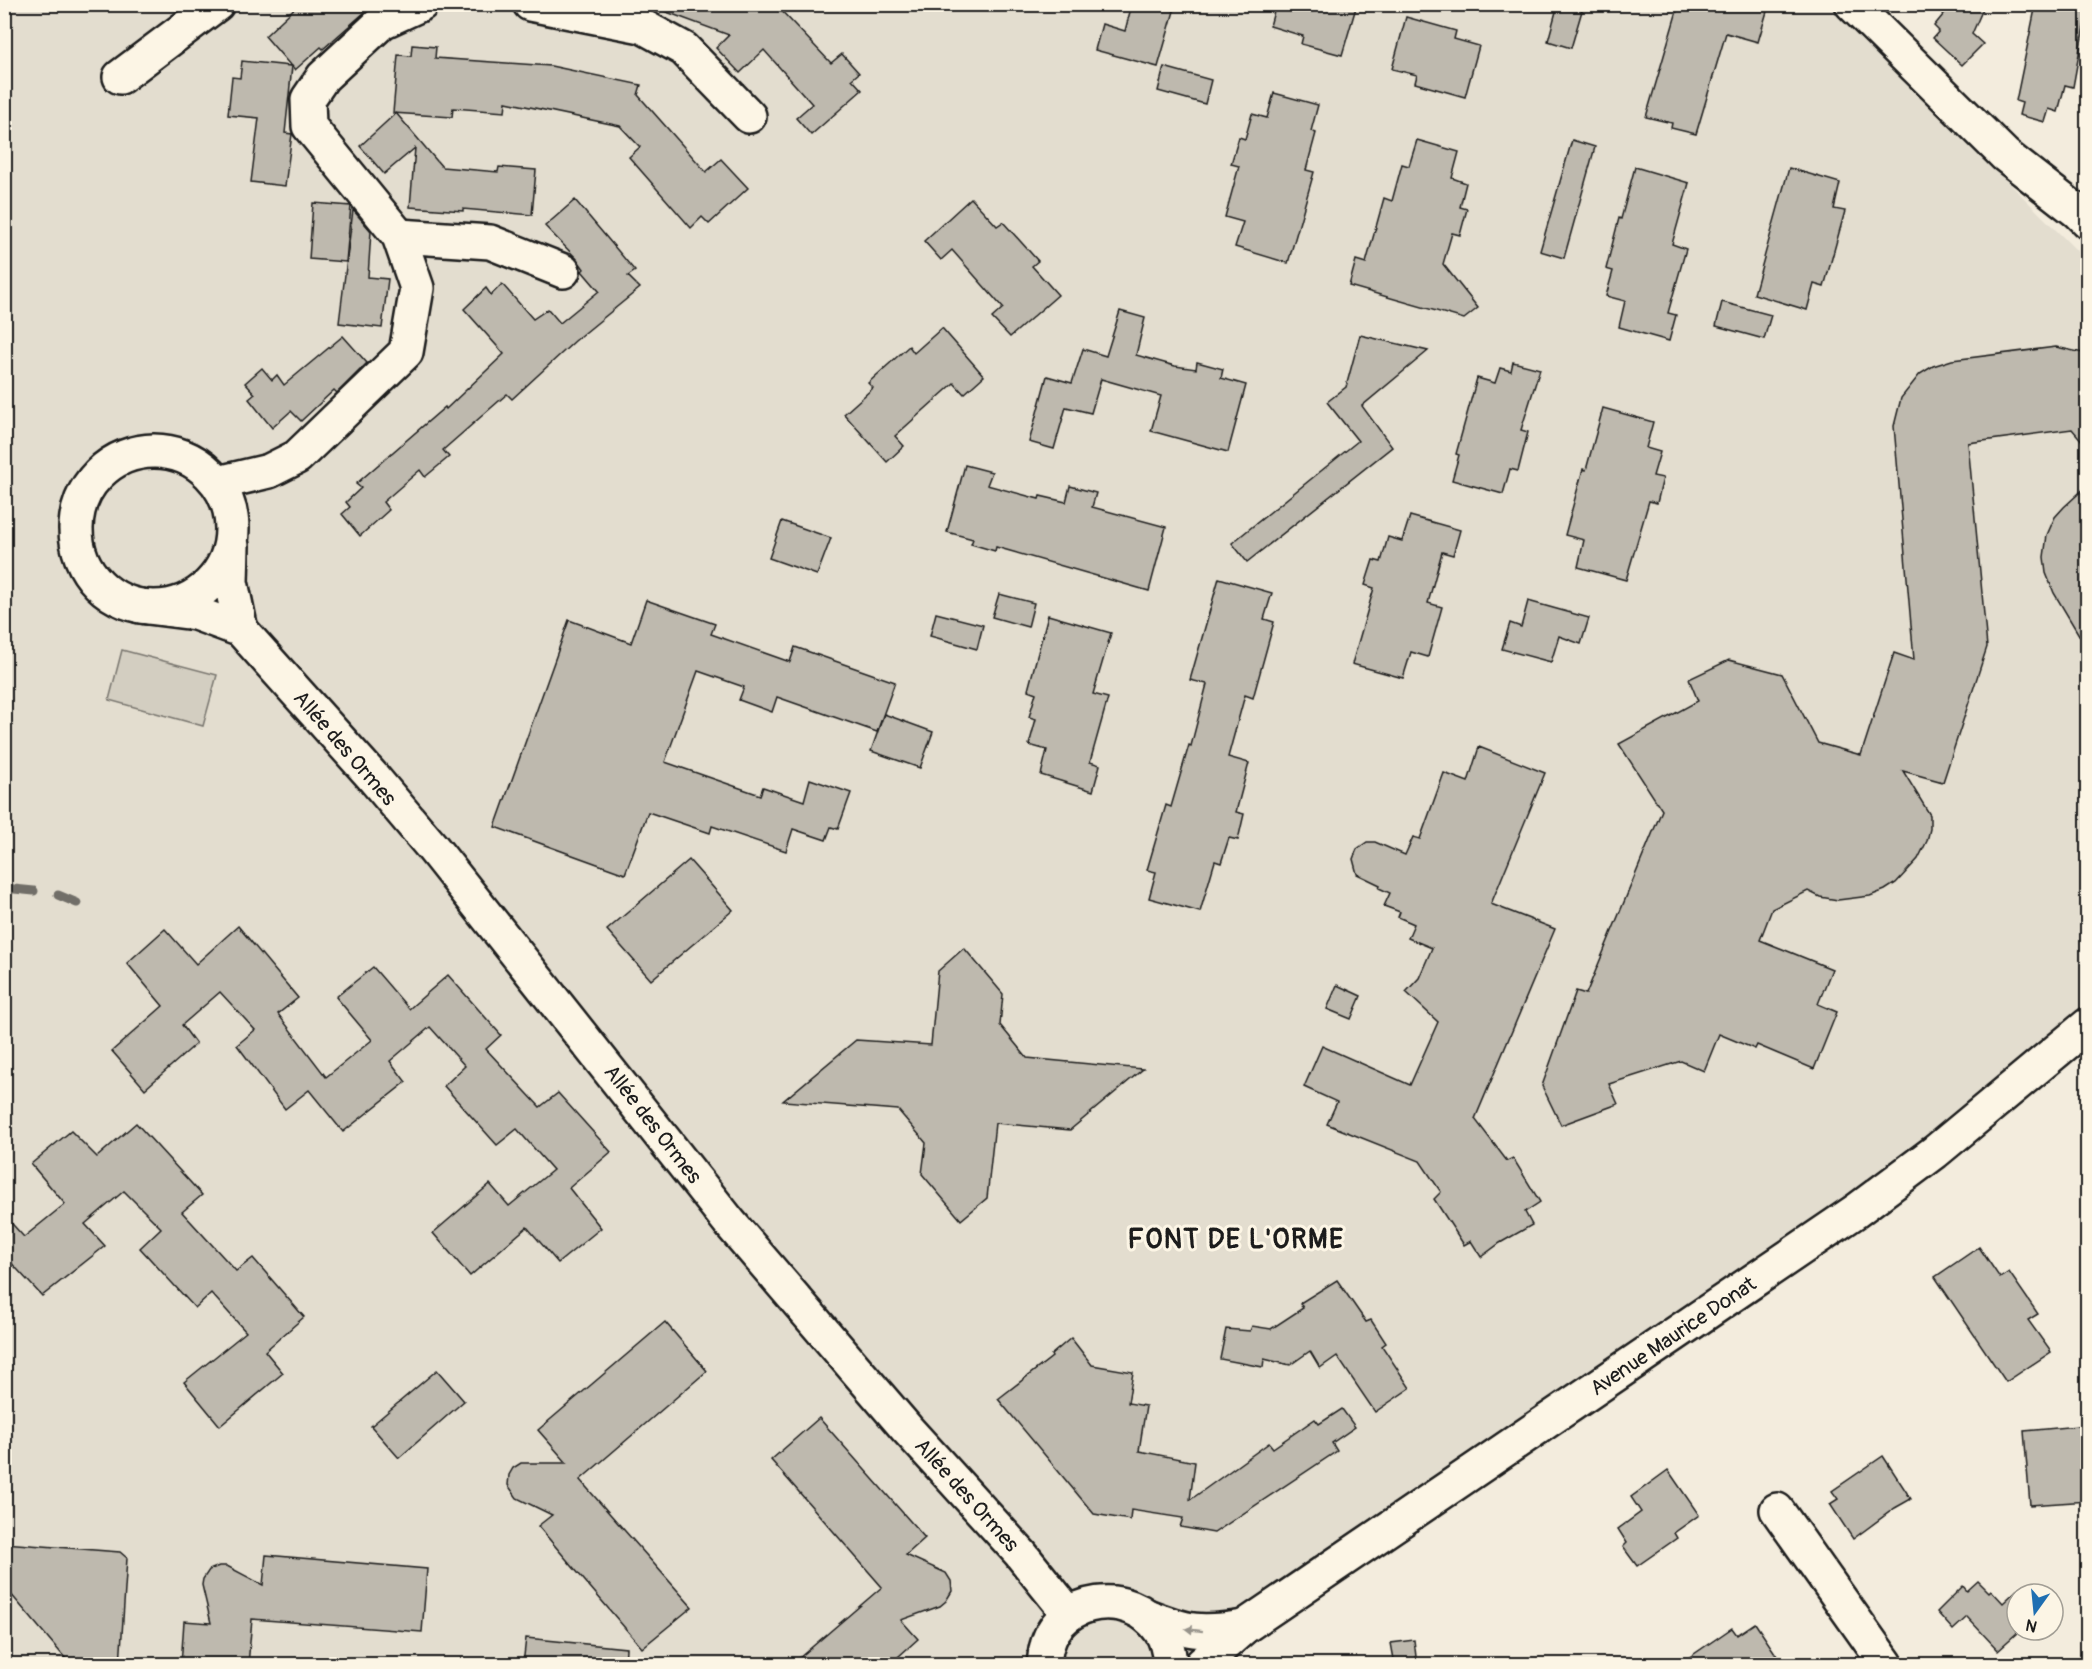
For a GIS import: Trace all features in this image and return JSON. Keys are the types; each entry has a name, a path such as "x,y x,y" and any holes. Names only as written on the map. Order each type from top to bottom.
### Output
{"street":[{"path":"120,77 217,4"},
{"path":"218,483 269,471 297,457 406,352 417,288 399,236 309,126 308,99 323,77 382,22 421,4"},
{"path":"530,4 642,26 684,49 749,116"},
{"path":"1852,4 2005,155 2084,209"},
{"path":"399,236 490,242 563,272"},
{"path":"232,537 225,562 211,583 191,598 166,607 140,606 122,601 106,592 92,578 80,557 75,532 77,507 88,484 105,466 128,455 152,450 177,454 200,465 218,483 227,499 232,518 232,537 231,582 241,630"},
{"name":"Allée des Ormes","path":"140,606 195,614 241,630 372,776 432,847 730,1223 908,1429 1020,1552 1069,1614"},
{"name":"Avenue Maurice Donat","path":"1202,1665 1244,1627 1856,1211 1935,1152 2088,1025"},
{"path":"1777,1510 1887,1665"},
{"path":"1044,1665 1047,1646 1055,1628 1069,1614 1084,1606 1100,1602 1117,1602 1132,1607 1147,1616 1180,1629 1202,1632 1244,1627"},
{"path":"1147,1616 1160,1630 1168,1647 1170,1665"}],"shaded area":[{"path":"5,5 1831,5 2087,261 2087,1030 1203,1664 5,1664"},
{"path":"122,650 217,675 203,726 109,700"}],"building":[{"path":"299,4 374,4 323,49 321,47 295,70 292,66 285,133 292,134 285,186 251,182 259,118 228,115 232,77 240,78 242,61 291,66 265,36"},
{"path":"654,4 775,4 831,63 842,54 859,73 852,79 862,90 811,135 796,118 812,104 764,50 740,73 716,48 729,35 653,7"},
{"path":"1132,4 1176,4 1158,67 1095,50 1102,24 1125,31"},
{"path":"1276,4 1357,4 1342,55 1301,44 1303,36 1270,26"},
{"path":"1558,4 1584,4 1571,48 1548,41"},
{"path":"1679,4 1754,4 1768,8 1758,42 1726,33 1696,134 1671,128 1672,123 1646,117"},
{"path":"1952,4 1985,4 1972,34 1983,44 1962,65 1933,38 1939,31 1934,26"},
{"path":"2036,4 2088,4 2073,87 2065,85 2058,112 2049,109 2045,122 2019,115 2022,103 2016,101"},
{"path":"1406,17 1456,31 1454,39 1479,46 1465,97 1415,83 1417,75 1392,69"},
{"path":"412,45 436,47 435,58 551,66 641,85 638,95 706,172 721,159 748,188 709,224 702,217 691,228 629,157 640,147 620,126 506,102 505,112 453,108 452,117 393,113 398,55 411,56"},
{"path":"1164,67 1211,80 1205,104 1158,91"},
{"path":"1274,93 1318,105 1311,131 1316,133 1306,170 1314,172 1288,263 1235,247 1243,222 1225,217 1239,166 1231,164 1239,137 1245,139 1252,114 1267,118"},
{"path":"396,113 442,167 498,172 499,167 536,170 532,215 410,207 415,148 384,174 360,146"},
{"path":"1417,140 1459,152 1452,178 1466,183 1460,207 1467,209 1460,235 1452,233 1443,264 1478,308 1464,319 1349,286 1356,260 1366,263 1384,198 1392,201 1402,164 1409,166"},
{"path":"1572,140 1595,147 1564,258 1540,251"},
{"path":"1635,167 1689,183 1672,244 1686,249 1668,313 1676,315 1669,341 1619,327 1625,301 1606,296 1613,271 1606,269"},
{"path":"1789,168 1840,183 1834,209 1845,211 1824,287 1814,284 1807,310 1754,294"},
{"path":"971,198 997,226 1003,222 1038,261 1032,266 1058,295 1010,337 992,318 1003,308 952,250 941,260 924,241"},
{"path":"575,200 635,271 628,276 640,288 575,341 512,399 507,394 443,450 449,457 425,477 420,470 383,502 389,510 360,536 342,514 350,507 346,502 361,488 356,484 445,407 446,409 504,354 464,309 486,288 491,295 502,284 533,319 548,309 560,323 599,291 582,271 584,269 577,259 545,226"},
{"path":"313,203 351,206 346,262 309,259"},
{"path":"353,210 371,231 368,277 388,279 382,328 339,323"},
{"path":"1722,302 1771,315 1764,339 1716,326"},
{"path":"1120,311 1145,318 1136,355 1175,366 1196,369 1197,362 1223,369 1221,378 1246,385 1228,452 1151,431 1161,396 1101,379 1091,413 1066,407 1054,449 1029,442 1047,376 1072,383 1083,349 1106,356"},
{"path":"942,328 984,376 964,394 954,383 895,436 904,446 887,462 844,414 873,388 868,383 909,346 914,353"},
{"path":"1360,335 1428,351 1362,406 1392,447 1247,562 1232,543 1358,441 1327,402 1346,387"},
{"path":"343,336 367,363 337,393 334,390 301,421 291,411 272,428 249,399 255,394 245,383 262,368 272,380 277,375 284,385"},
{"path":"2056,347 2088,354 2088,448 2072,429 1968,443 1987,647 1943,782 1903,771 1930,815 1927,841 1918,859 1896,883 1885,890 1870,896 1838,900 1820,897 1808,891 1772,909 1760,940 1832,969 1818,1004 1837,1012 1814,1069 1757,1045 1755,1049 1719,1034 1704,1071 1681,1061 1609,1084 1618,1104 1561,1125 1542,1086 1576,991 1586,994 1662,810 1619,744 1698,701 1689,679 1729,660 1782,674 1818,743 1861,755 1894,653 1914,660 1894,426 1901,398 1920,374 1933,366 1952,360"},
{"path":"1513,362 1540,369 1521,430 1528,432 1518,471 1510,469 1503,494 1452,480 1459,455 1456,454 1477,378 1495,383 1500,368 1511,371"},
{"path":"1603,408 1653,422 1646,448 1660,452 1653,476 1663,478 1657,503 1649,501 1626,580 1578,567 1584,540 1565,535"},
{"path":"965,465 992,472 987,485 1039,499 1040,496 1066,502 1070,486 1096,493 1092,507 1166,527 1149,591 996,547 995,551 971,544 973,539 947,532"},
{"path":"2088,485 2088,650 2054,593 2046,573 2044,557 2047,535 2055,517"},
{"path":"1410,516 1460,530 1453,555 1442,552 1428,603 1442,607 1428,657 1411,652 1403,678 1352,664 1374,588 1365,585 1373,560 1381,562 1388,537 1402,541"},
{"path":"782,521 831,538 817,575 769,558"},
{"path":"1219,578 1272,593 1264,619 1274,622 1253,698 1245,695 1228,757 1249,763 1236,812 1244,814 1238,840 1229,838 1221,863 1215,861 1200,912 1149,898 1156,872 1147,870 1166,805 1171,807 1189,745 1191,746 1207,684 1190,680"},
{"path":"999,594 1034,603 1028,627 992,617"},
{"path":"646,600 715,624 711,634 790,662 795,647 895,682 877,732 777,697 772,712 739,700 744,687 698,671 665,762 760,795 763,787 804,801 810,779 851,793 838,829 831,827 826,840 793,829 786,851 712,826 710,833 648,812 625,874 495,827 569,620 631,643"},
{"path":"1528,601 1589,618 1581,644 1559,636 1551,662 1502,649 1510,623 1521,627"},
{"path":"936,613 983,625 977,649 930,636"},
{"path":"1048,615 1111,633 1093,694 1108,698 1090,762 1100,765 1093,791 1041,775 1047,750 1029,745 1036,719 1029,717 1036,693 1028,690"},
{"path":"884,714 933,732 920,768 871,751"},
{"path":"1479,747 1545,773 1491,904 1555,929 1475,1119 1507,1161 1513,1158 1540,1202 1525,1212 1532,1225 1481,1257 1471,1241 1464,1245 1434,1199 1441,1192 1420,1161 1327,1124 1337,1102 1304,1087 1322,1046 1410,1085 1438,1022 1406,992 1419,978 1432,948 1408,938 1414,924 1398,917 1400,912 1384,906 1390,893 1379,888 1380,885 1357,874 1353,859 1357,849 1367,842 1375,842 1405,855 1413,837 1420,839 1444,773 1468,782"},
{"path":"689,860 733,910 651,980 607,930"},
{"path":"238,926 298,998 278,1014 326,1077 372,1040 336,997 373,967 409,1009 448,975 501,1035 486,1049 540,1107 558,1093 611,1152 569,1188 601,1228 558,1263 527,1227 470,1276 433,1233 490,1184 509,1206 553,1170 517,1129 497,1145 444,1086 465,1066 430,1027 390,1061 406,1082 343,1132 309,1090 285,1109 237,1045 255,1030 220,992 182,1025 196,1044 145,1089 112,1051 163,1006 127,963 165,929 196,964"},
{"path":"964,948 1003,994 1000,1025 1027,1058 1143,1069 1070,1130 995,1123 987,1198 961,1220 922,1174 926,1143 898,1110 783,1101 856,1040 931,1045 938,971"},
{"path":"1337,985 1361,996 1351,1019 1327,1009"},
{"path":"136,1123 202,1195 182,1212 236,1271 253,1258 304,1317 265,1351 283,1373 220,1426 184,1382 246,1332 211,1293 195,1308 140,1248 161,1228 124,1191 85,1224 105,1246 42,1296 4,1255 4,1215 24,1237 65,1204 31,1164 71,1131 97,1157"},
{"path":"1979,1247 2000,1278 2009,1272 2038,1314 2028,1320 2051,1352 2006,1382 1935,1277"},
{"path":"1337,1280 1366,1322 1371,1320 1386,1343 1382,1346 1410,1388 1375,1412 1337,1356 1320,1368 1310,1351 1290,1365 1264,1359 1263,1367 1220,1359 1226,1329 1250,1331 1252,1326 1271,1329 1303,1308 1300,1303"},
{"path":"665,1322 707,1371 580,1480 692,1607 642,1648 538,1526 552,1515 517,1498 508,1485 509,1475 513,1468 521,1463 567,1463 538,1430"},
{"path":"1071,1338 1092,1365 1133,1372 1128,1403 1146,1406 1139,1451 1195,1462 1190,1500 1269,1443 1273,1448 1315,1419 1319,1424 1342,1409 1355,1427 1332,1443 1337,1451 1214,1533 1180,1527 1183,1518 1131,1510 1130,1520 1094,1514 998,1399 1052,1357 1051,1355"},
{"path":"437,1370 464,1401 399,1458 371,1426"},
{"path":"819,1418 925,1538 906,1555 946,1573 951,1581 952,1591 940,1606 901,1620 918,1639 889,1665 791,1665 882,1587 771,1460"},
{"path":"2088,1425 2088,1501 2030,1505 2024,1431"},
{"path":"1883,1456 1911,1499 1853,1539 1830,1504 1838,1499 1832,1491"},
{"path":"1668,1470 1699,1515 1674,1533 1677,1538 1637,1566 1623,1547 1627,1543 1618,1529 1641,1512 1631,1497"},
{"path":"4,1543 120,1552 127,1558 120,1665 71,1665 4,1586"},
{"path":"266,1555 427,1569 422,1632 252,1619 248,1665 181,1665 184,1621 211,1623 202,1585 209,1570 227,1566 263,1585"},
{"path":"1978,1581 1989,1592 1991,1590 2003,1603 2005,1601 2005,1642 2007,1642 1998,1650 1967,1617 1953,1630 1937,1612 1963,1586 1967,1591"},
{"path":"1755,1623 1783,1665 1678,1665 1732,1628 1737,1635"},
{"path":"526,1638 626,1648 625,1665 523,1665"},
{"path":"1414,1640 1417,1665 1395,1665 1391,1643"}],"waterway":[{"path":"4,888 34,891"},
{"path":"58,895 77,903"}],"district":[{"name":"FONT DE L'ORME","path":"1236,1239"}]}
